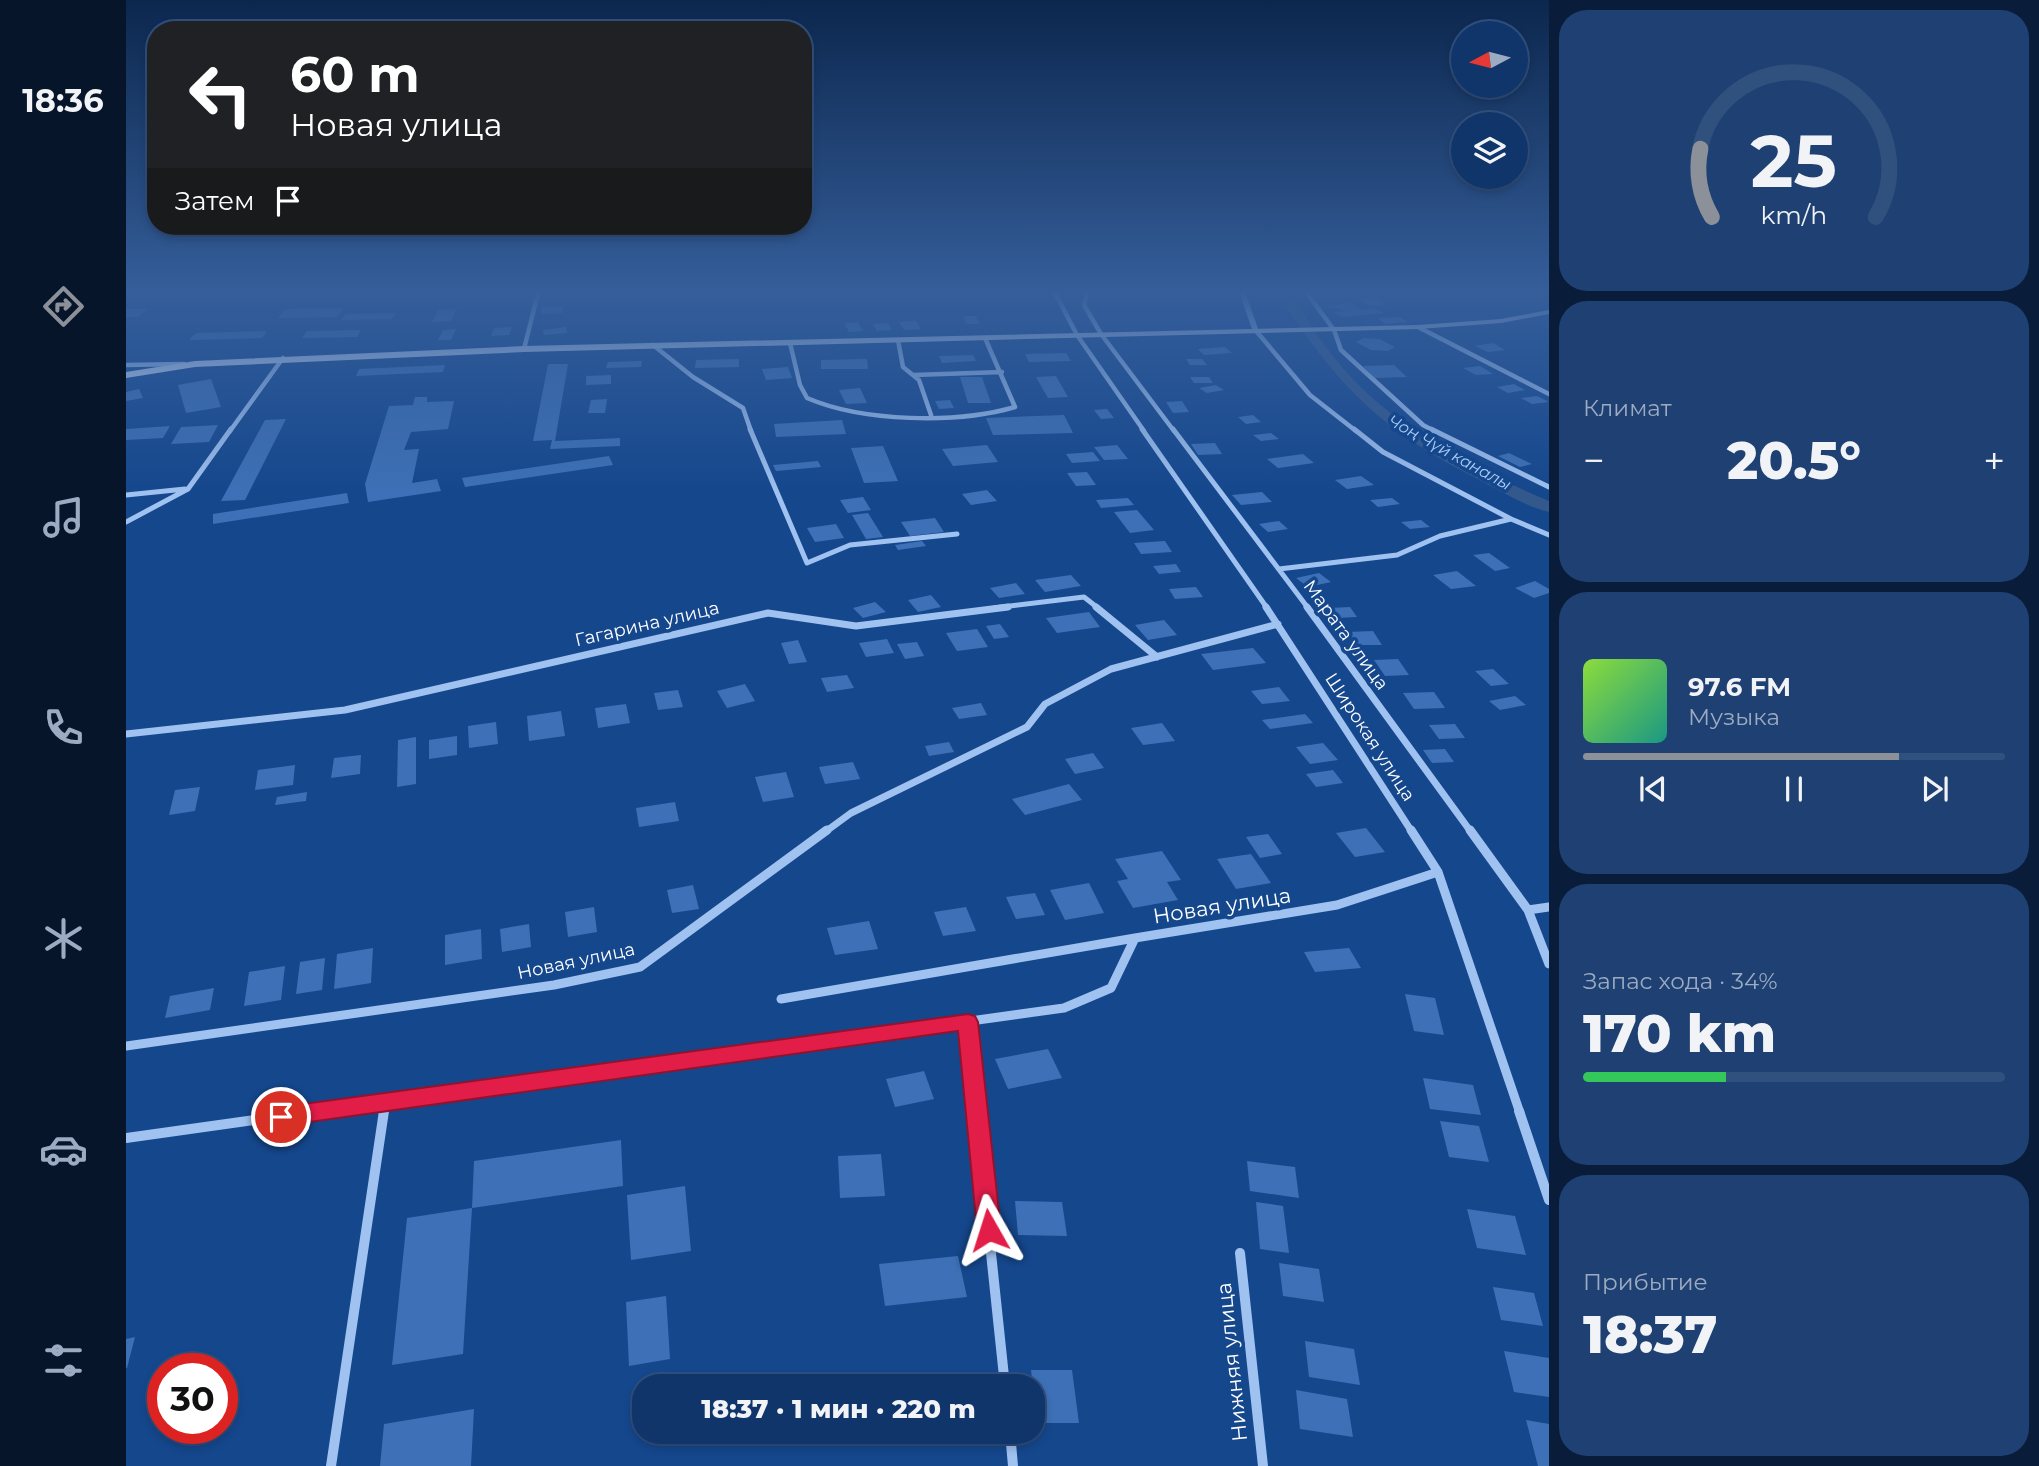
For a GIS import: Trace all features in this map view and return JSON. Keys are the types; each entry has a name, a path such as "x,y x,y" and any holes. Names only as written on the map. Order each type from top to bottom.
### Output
{"main road":[{"path":"126,375 195,364 299,357"}],"street":[{"path":"669,357 693,377 743,408 762,462 807,564 850,545 957,534"},
{"path":"793,357 800,385 807,398 860,414 931,415 1002,411 1015,407 995,357"},
{"path":"901,357 903,367 919,380 931,415"},
{"name":"Широкая улица","path":"1093,357 1278,624 1437,872 1549,1200"},
{"name":"Марата улица","path":"1119,357 1279,569 1528,910 1549,964"},
{"path":"1280,357 1310,395 1383,452 1511,519 1549,535"},
{"path":"1348,357 1423,425 1493,462 1549,487"},
{"path":"1477,357 1549,394"},
{"path":"126,522 188,489 283,358"},
{"path":"126,365 195,364"},
{"path":"914,375 1002,372"},
{"path":"126,495 188,489"},
{"path":"1279,569 1397,555 1440,536 1496,525 1511,519"},
{"name":"Гагарина улица","path":"126,734 345,710 768,613 856,626 1084,597 1157,657"},
{"name":"Новая улица","path":"126,1046 554,985 640,967 851,813 1027,727 1045,704 1111,669 1278,624"},
{"name":"Новая улица","path":"126,1138 1064,1008 1111,988 1135,938 1338,905 1437,872"},
{"path":"1528,910 1549,907"},
{"path":"781,999 1135,938"},
{"path":"968,1022 1004,1374"},
{"path":"331,1466 385,1103"},
{"name":"Нижняя улица","path":"1240,1254 1262,1466"},
{"path":"1011,1444 1013,1466"}],"building":[{"path":"940,357 974,357 976,361 942,363"},
{"path":"1027,357 1069,357 1071,361 1029,362"},
{"path":"739,359 739,367 695,368 696,360"},
{"path":"867,359 868,369 821,369 821,360"},
{"path":"1186,359 1202,359 1207,365 1190,365"},
{"path":"642,361 641,367 606,368 608,362"},
{"path":"548,364 568,364 555,441 620,438 620,446 550,449 552,440 533,441"},
{"path":"445,365 443,372 356,376 359,369"},
{"path":"1394,365 1407,377 1375,378 1363,366"},
{"path":"1480,366 1493,374 1476,375 1463,368"},
{"path":"788,367 792,378 766,380 762,369"},
{"path":"611,375 611,384 586,385 586,376"},
{"path":"1056,376 1068,397 1048,398 1036,377"},
{"path":"960,377 982,377 991,403 968,403"},
{"path":"1190,377 1209,377 1213,383 1194,383"},
{"path":"211,379 221,407 186,413 178,385"},
{"path":"1514,384 1525,390 1508,393 1497,387"},
{"path":"1216,385 1224,390 1207,393 1199,388"},
{"path":"860,388 867,403 846,404 839,390"},
{"path":"139,389 143,398 126,401 126,392"},
{"path":"1537,396 1549,402 1532,404 1521,398"},
{"path":"415,397 427,397 427,402 454,401 448,429 411,432 404,450 419,449 412,483 437,479 441,491 368,502 365,484 389,406 413,405"},
{"path":"607,399 605,413 588,413 591,400"},
{"path":"950,400 954,408 939,409 935,401"},
{"path":"1182,401 1189,412 1173,413 1166,402"},
{"path":"1107,409 1114,418 1101,419 1094,410"},
{"path":"1064,415 1073,433 993,435 986,418"},
{"path":"1253,415 1261,422 1246,424 1238,417"},
{"path":"286,419 245,500 221,501 265,420"},
{"path":"842,420 846,434 776,437 774,424"},
{"path":"218,425 209,442 171,444 181,427"},
{"path":"170,426 163,438 126,440 126,429"},
{"path":"1271,433 1279,439 1261,441 1253,435"},
{"path":"1215,443 1222,454 1198,455 1191,444"},
{"path":"987,445 998,462 953,466 942,449"},
{"path":"1117,445 1128,459 1104,460 1094,447"},
{"path":"883,446 898,481 864,483 851,448"},
{"path":"1093,452 1100,461 1072,463 1066,454"},
{"path":"1509,453 1532,464 1520,467 1498,456"},
{"path":"1303,454 1314,463 1278,468 1267,459"},
{"path":"609,456 613,465 465,487 462,478"},
{"path":"818,461 821,467 776,471 773,465"},
{"path":"1087,472 1096,485 1076,486 1067,473"},
{"path":"1361,476 1374,485 1347,489 1335,480"},
{"path":"987,490 997,501 971,505 962,494"},
{"path":"1262,492 1272,502 1241,505 1232,495"},
{"path":"347,493 349,503 213,524 213,514"},
{"path":"863,497 871,510 848,513 840,500"},
{"path":"1128,498 1134,505 1101,508 1096,500"},
{"path":"1392,498 1400,504 1378,507 1370,500"},
{"path":"1137,510 1154,530 1130,533 1114,512"},
{"path":"868,513 883,537 866,539 852,515"},
{"path":"935,518 944,532 910,536 901,522"},
{"path":"1421,520 1430,527 1410,529 1401,522"},
{"path":"1279,521 1288,529 1268,532 1259,524"},
{"path":"836,524 844,538 815,542 807,528"},
{"path":"922,541 926,546 898,550 895,545"},
{"path":"1165,541 1172,552 1141,554 1134,543"},
{"path":"1489,553 1510,568 1495,571 1473,555"},
{"path":"1176,564 1181,572 1159,574 1153,566"},
{"path":"1457,571 1476,586 1451,589 1433,575"},
{"path":"1319,573 1331,582 1308,587 1296,578"},
{"path":"1071,575 1081,586 1045,592 1035,580"},
{"path":"1535,581 1549,589 1549,593 1534,598 1515,588"},
{"path":"1016,583 1025,594 999,598 990,588"},
{"path":"1196,587 1203,597 1175,599 1169,589"},
{"path":"931,595 941,607 918,612 908,600"},
{"path":"875,602 886,612 863,618 853,608"},
{"path":"1350,607 1357,617 1336,618 1329,608"},
{"path":"1089,612 1100,627 1057,633 1046,618"},
{"path":"1164,620 1177,635 1148,640 1135,625"},
{"path":"1000,624 1009,637 994,639 986,626"},
{"path":"977,629 988,647 957,651 946,633"},
{"path":"1373,631 1382,645 1356,645 1347,632"},
{"path":"887,639 894,653 866,657 859,643"},
{"path":"798,640 807,662 789,664 781,643"},
{"path":"917,642 924,656 905,659 897,644"},
{"path":"1253,648 1266,663 1213,670 1201,654"},
{"path":"1398,659 1409,675 1385,676 1374,660"},
{"path":"1493,669 1509,684 1491,686 1475,671"},
{"path":"847,675 854,688 827,692 821,678"},
{"path":"745,684 755,701 727,708 717,691"},
{"path":"1279,687 1290,701 1262,704 1251,691"},
{"path":"678,690 683,707 658,710 654,693"},
{"path":"1434,692 1445,708 1414,709 1403,693"},
{"path":"1515,696 1526,705 1500,710 1489,701"},
{"path":"981,703 987,715 959,719 952,708"},
{"path":"626,704 630,723 598,728 595,708"},
{"path":"561,711 565,736 529,741 527,716"},
{"path":"1305,714 1313,723 1270,729 1262,720"},
{"path":"496,722 498,744 469,748 468,726"},
{"path":"1162,723 1175,741 1143,745 1131,728"},
{"path":"1455,724 1465,738 1439,739 1429,725"},
{"path":"457,736 457,755 429,759 429,740"},
{"path":"416,737 416,784 397,787 398,740"},
{"path":"949,742 954,752 929,756 925,746"},
{"path":"1323,743 1338,760 1310,764 1296,747"},
{"path":"1445,749 1454,762 1432,763 1423,750"},
{"path":"1093,753 1104,768 1075,774 1065,759"},
{"path":"361,755 360,774 331,778 334,758"},
{"path":"853,762 860,779 825,784 819,767"},
{"path":"295,765 293,785 255,790 258,770"},
{"path":"1333,770 1343,783 1316,787 1306,774"},
{"path":"786,772 794,797 763,802 755,777"},
{"path":"1069,784 1082,800 1025,815 1012,799"},
{"path":"200,787 195,811 169,815 175,790"},
{"path":"307,792 306,801 275,805 277,797"},
{"path":"675,802 679,821 639,827 636,808"},
{"path":"1366,828 1385,852 1355,857 1336,833"},
{"path":"1268,834 1282,854 1260,858 1246,837"},
{"path":"1162,851 1181,880 1167,882 1178,900 1133,908 1117,881 1128,879 1115,859"},
{"path":"1251,854 1271,883 1236,889 1217,859"},
{"path":"1089,883 1104,913 1065,920 1050,890"},
{"path":"693,885 699,909 672,913 667,890"},
{"path":"1035,893 1045,915 1016,919 1006,897"},
{"path":"594,907 597,932 568,937 565,912"},
{"path":"966,907 976,931 943,936 934,912"},
{"path":"869,921 878,949 835,955 827,928"},
{"path":"529,924 531,947 502,952 500,929"},
{"path":"481,929 482,959 445,965 445,935"},
{"path":"373,948 371,983 334,989 337,954"},
{"path":"1349,948 1361,968 1315,972 1304,952"},
{"path":"325,958 322,990 296,994 300,962"},
{"path":"285,966 281,1000 244,1006 249,972"},
{"path":"214,988 210,1010 165,1018 170,996"},
{"path":"1405,994 1435,998 1444,1035 1414,1031"},
{"path":"1048,1049 1062,1078 1008,1089 995,1059"},
{"path":"924,1071 934,1099 895,1107 886,1079"},
{"path":"1423,1078 1473,1085 1481,1115 1430,1109"},
{"path":"1440,1121 1479,1126 1489,1162 1449,1157"},
{"path":"621,1140 623,1186 472,1208 474,1161"},
{"path":"881,1154 885,1196 840,1198 838,1156"},
{"path":"1247,1161 1295,1167 1299,1198 1250,1191"},
{"path":"685,1186 691,1251 631,1260 627,1195"},
{"path":"1015,1201 1062,1202 1067,1236 1018,1235"},
{"path":"1256,1202 1283,1206 1289,1253 1260,1249"},
{"path":"472,1208 463,1354 392,1365 407,1218"},
{"path":"1467,1209 1515,1216 1526,1255 1477,1248"},
{"path":"958,1256 967,1297 885,1306 879,1264"},
{"path":"1279,1263 1319,1269 1324,1302 1283,1296"},
{"path":"1493,1287 1534,1293 1543,1326 1501,1320"},
{"path":"666,1296 670,1359 629,1366 626,1302"},
{"path":"135,1337 127,1368 126,1368 126,1339"},
{"path":"1305,1341 1354,1349 1360,1385 1309,1377"},
{"path":"1504,1351 1549,1358 1549,1397 1514,1392"},
{"path":"1031,1370 1072,1370 1079,1423 1045,1423 1045,1374 1031,1374"},
{"path":"1296,1390 1347,1399 1353,1437 1300,1429"},
{"path":"474,1409 471,1466 380,1466 384,1424"},
{"path":"1526,1420 1549,1424 1549,1466 1538,1466"}],"waterway":[{"name":"Чоң Чүй каналы","path":"1328,357 1365,399 1413,436 1469,469 1549,507"}],"route":[{"path":"281,1117 968,1022 989,1230"}]}
